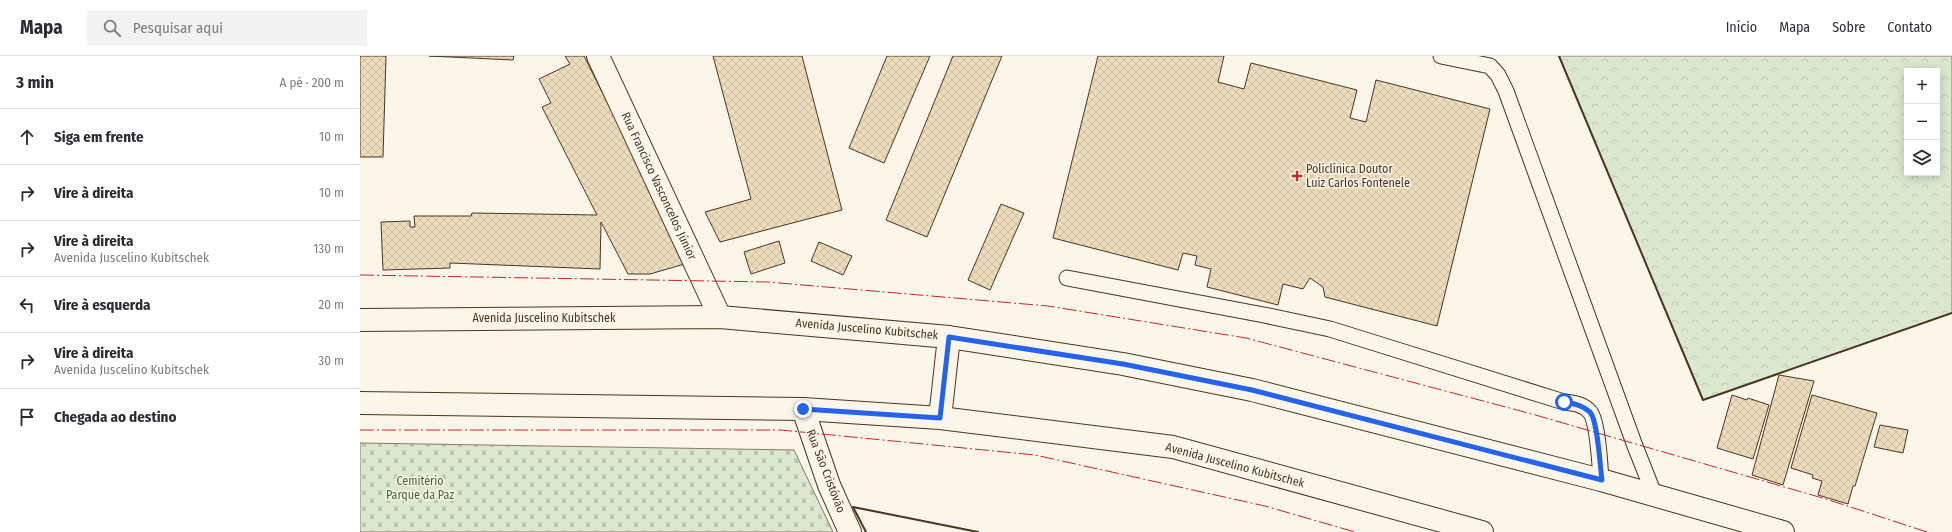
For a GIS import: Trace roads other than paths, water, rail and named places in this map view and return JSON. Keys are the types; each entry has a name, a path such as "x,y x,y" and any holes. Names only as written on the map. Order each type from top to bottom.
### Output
{"main road":[{"name":"Rua Francisco Vasconcelos Júnior","path":"598,56 720,317"},
{"name":"Avenida Juscelino Kubitschek","path":"360,320 720,317 949,337 1123,364 1252,390 1602,480 1783,532"},
{"path":"940,418 949,337"},
{"name":"Avenida Juscelino Kubitschek","path":"360,403 803,409 940,418 1173,448 1482,532"},
{"name":"Rua São Cristóvão","path":"803,409 829,485 850,532"}],"lane":[{"path":"1441,56 1490,66 1498,75 1654,494"},
{"path":"1067,278 1330,329 1564,402 1577,403 1591,413 1598,443 1602,480"}],"place":[{"name":"Policlínica Doutor Luiz Carlos Fontenele","path":"1297,176"}],"park label":[{"name":"Cemitério Parque da Paz","path":"420,488"}]}
